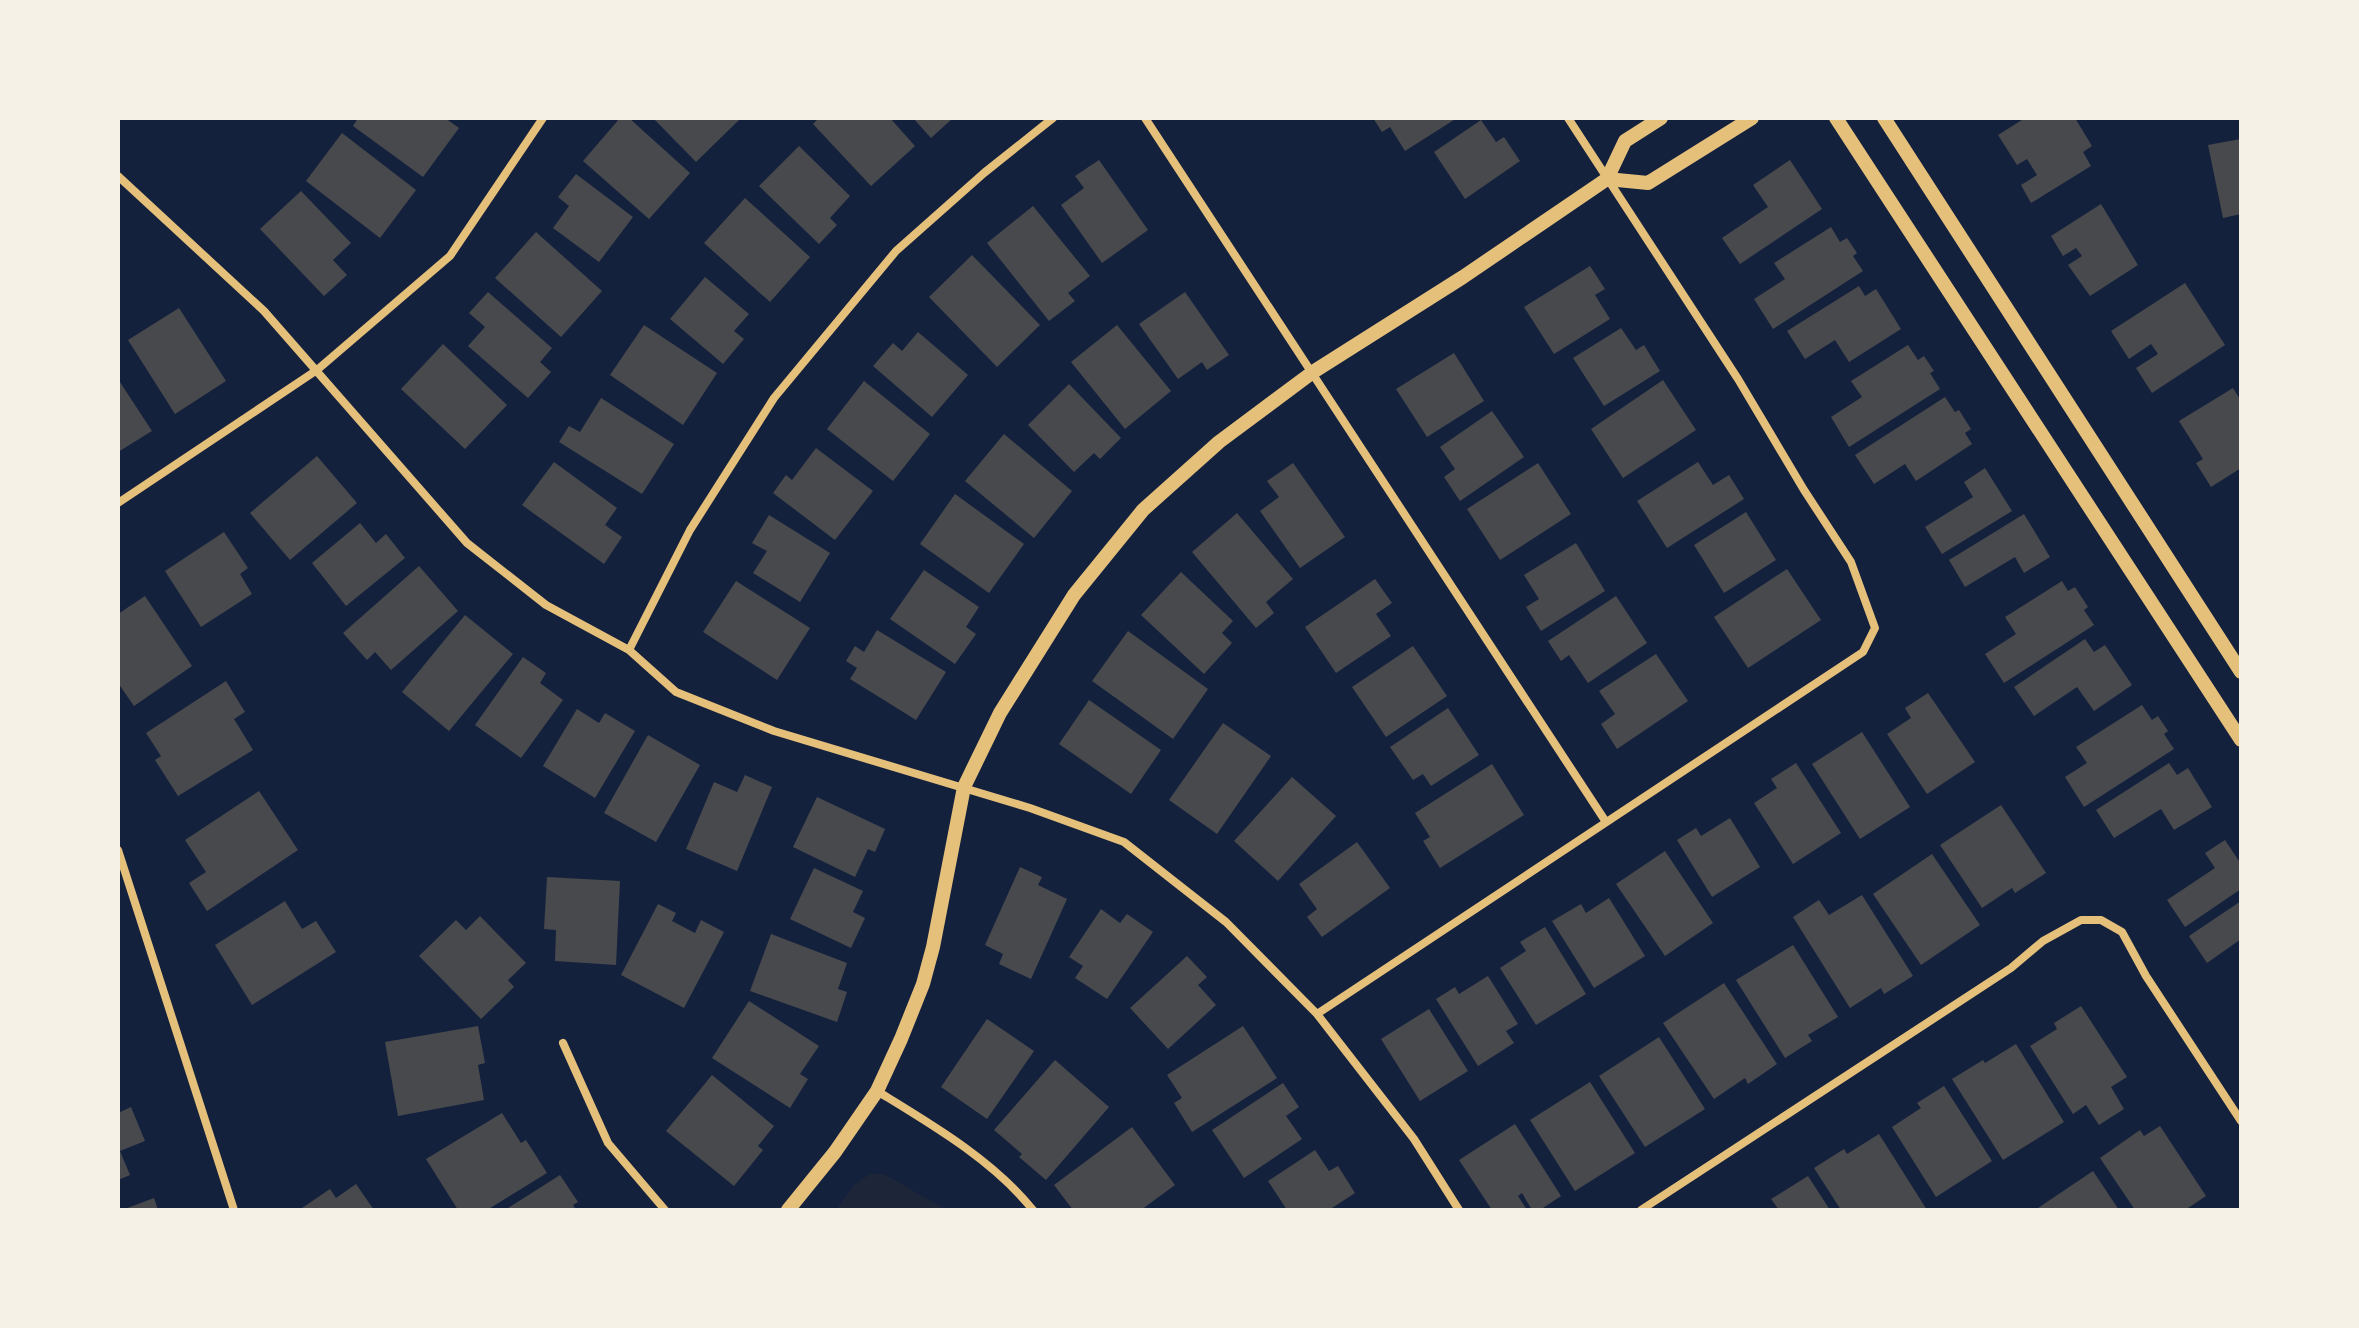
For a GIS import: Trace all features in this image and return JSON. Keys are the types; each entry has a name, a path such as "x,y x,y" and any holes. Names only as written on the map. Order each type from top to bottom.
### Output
{"street":[{"path":"118,503 317,370 450,256 543,118"},
{"path":"629,650 690,530 774,398 896,251 984,173 1053,118"},
{"path":"1145,118 1606,822"},
{"path":"1317,1014 1863,652 1875,628 1851,562 1738,379 1568,118"},
{"path":"788,1210 835,1152 877,1091 923,984 964,787 1000,713 1074,595 1143,510 1219,442 1313,372 1463,277 1607,179 1625,141 1661,118"},
{"path":"1607,179 1648,183 1752,118"},
{"path":"1836,118 2241,740"},
{"path":"1884,118 2241,672"},
{"path":"118,176 253,300 467,543 546,605 629,650 676,692 774,731 964,787 1124,842 1226,922 1317,1014 1414,1139 1459,1210"},
{"path":"118,850 234,1210"},
{"path":"1641,1210 2011,968 2043,941 2081,920 2101,920 2122,932 2146,976 2241,1121"},
{"path":"563,1043 608,1143 665,1210"},
{"path":"877,1091 932,1125 1001,1177 1033,1210"}],"shaded area":[{"path":"870,1174 884,1174 947,1210 836,1210 854,1185"}],"building":[{"path":"358,118 445,118 459,128 423,177 353,126"},
{"path":"620,118 629,118 690,173 649,219 583,161"},
{"path":"653,118 736,118 739,120 696,162"},
{"path":"819,118 890,118 915,146 871,186 813,124"},
{"path":"913,118 953,118 931,138"},
{"path":"1373,118 1457,118 1405,151 1390,127 1382,132"},
{"path":"2025,118 2075,118 2092,146 2083,152 2091,166 2031,203 2021,185 2037,175 2027,159 2017,165 1998,135"},
{"path":"1481,120 1496,142 1504,137 1520,161 1465,199 1434,152"},
{"path":"342,133 416,190 380,238 306,181"},
{"path":"2241,139 2241,214 2223,218 2208,145"},
{"path":"799,146 850,196 830,218 837,225 819,244 759,186"},
{"path":"1099,160 1148,230 1102,263 1061,205 1084,188 1075,176"},
{"path":"1790,160 1822,209 1740,264 1722,238 1768,207 1753,185"},
{"path":"576,174 633,217 599,262 553,228 569,206 558,197"},
{"path":"301,191 351,243 333,260 347,275 324,296 260,229"},
{"path":"745,198 810,257 770,302 704,243"},
{"path":"2101,204 2138,265 2090,296 2068,265 2082,256 2076,248 2063,256 2051,236"},
{"path":"1033,206 1090,276 1068,293 1075,301 1049,321 987,243"},
{"path":"1831,227 1840,242 1847,238 1857,253 1853,256 1863,271 1773,329 1754,299 1785,279 1774,263"},
{"path":"536,232 602,291 561,337 495,278"},
{"path":"972,255 1040,325 997,367 929,297"},
{"path":"1590,266 1605,289 1595,295 1610,319 1554,354 1524,307"},
{"path":"705,277 749,314 734,331 744,339 723,364 670,319"},
{"path":"2185,283 2225,345 2152,393 2136,368 2158,354 2151,344 2129,359 2111,331"},
{"path":"1859,286 1865,296 1876,289 1901,329 1849,362 1835,340 1805,359 1787,331"},
{"path":"488,292 552,348 540,362 551,372 528,398 468,346 485,327 469,313"},
{"path":"1185,292 1229,355 1207,370 1202,362 1178,379 1139,324"},
{"path":"179,308 226,381 175,414 128,340"},
{"path":"644,325 717,373 683,425 610,375"},
{"path":"1117,325 1171,391 1125,429 1071,362"},
{"path":"1621,328 1636,350 1644,345 1660,371 1604,406 1573,358"},
{"path":"918,332 968,375 932,417 873,366 893,343 902,351"},
{"path":"443,344 507,405 465,449 401,389"},
{"path":"1908,345 1918,360 1924,356 1934,371 1930,373 1940,389 1849,447 1831,417 1862,397 1851,381"},
{"path":"1454,353 1484,401 1427,437 1396,389"},
{"path":"118,379 152,431 118,452"},
{"path":"1663,380 1696,430 1623,478 1591,429"},
{"path":"864,381 930,434 893,481 827,429"},
{"path":"1069,384 1121,438 1100,459 1094,453 1074,472 1028,425"},
{"path":"2233,388 2241,401 2241,468 2211,487 2196,463 2203,459 2179,421"},
{"path":"1945,397 1955,412 1959,410 1971,429 1965,433 1972,444 1916,481 1905,464 1874,484 1855,455"},
{"path":"601,398 674,444 642,494 559,442 569,426 580,432"},
{"path":"1492,411 1524,457 1460,501 1444,477 1455,469 1440,447"},
{"path":"1004,434 1072,491 1034,538 965,481"},
{"path":"816,448 873,491 835,540 773,493 786,475 792,480"},
{"path":"317,456 357,503 290,560 250,513"},
{"path":"554,462 617,508 605,525 622,537 604,564 522,505"},
{"path":"1698,462 1713,485 1729,475 1744,499 1667,548 1637,501"},
{"path":"1293,463 1345,537 1300,568 1260,511 1279,497 1267,481"},
{"path":"1538,463 1571,514 1500,560 1467,509"},
{"path":"1985,468 2012,511 1942,554 1925,527 1973,497 1964,482"},
{"path":"955,494 1024,544 989,593 920,544"},
{"path":"1746,512 1776,560 1724,593 1694,545"},
{"path":"1237,513 1293,579 1266,602 1274,613 1256,628 1192,552"},
{"path":"2024,514 2050,557 2024,573 2015,557 1965,587 1949,560"},
{"path":"769,515 830,553 800,602 753,573 767,551 752,543"},
{"path":"360,523 376,543 386,534 405,558 346,606 312,563"},
{"path":"224,532 248,568 240,574 252,594 201,627 165,571"},
{"path":"1576,543 1605,591 1541,631 1526,607 1539,599 1524,575"},
{"path":"419,566 458,611 391,670 375,652 367,660 343,633"},
{"path":"1787,569 1821,620 1748,668 1714,617"},
{"path":"924,570 979,607 966,627 976,634 955,664 890,619"},
{"path":"1181,572 1233,621 1222,633 1232,643 1204,674 1141,615"},
{"path":"1375,579 1392,603 1376,614 1391,636 1336,673 1305,627"},
{"path":"736,581 810,628 777,680 703,632"},
{"path":"2062,581 2068,591 2075,587 2088,607 2084,610 2094,625 2004,683 1985,654 2016,634 2005,617"},
{"path":"145,596 192,666 134,706 118,683 118,614"},
{"path":"1616,596 1647,643 1588,683 1569,655 1561,661 1548,641"},
{"path":"465,615 513,654 449,731 402,692"},
{"path":"877,630 946,672 916,720 850,679 857,668 846,661 855,646 864,652"},
{"path":"1128,631 1208,689 1173,739 1092,681"},
{"path":"2085,639 2094,652 2105,645 2132,685 2094,711 2077,687 2034,716 2014,687"},
{"path":"1413,646 1447,696 1386,737 1352,687"},
{"path":"1656,654 1688,701 1617,749 1601,724 1615,714 1599,691"},
{"path":"523,657 546,673 540,683 563,700 521,758 475,725"},
{"path":"226,681 245,712 234,719 253,750 178,796 155,760 161,756 146,733"},
{"path":"1928,693 1975,762 1927,794 1887,734 1911,718 1905,708"},
{"path":"1089,700 1161,750 1131,794 1059,744"},
{"path":"2142,705 2152,720 2158,716 2168,731 2164,734 2174,749 2084,807 2065,777 2087,763 2076,747"},
{"path":"1448,708 1479,755 1431,786 1423,774 1413,780 1390,747"},
{"path":"577,709 599,723 605,713 635,731 595,798 543,766"},
{"path":"1223,723 1271,756 1217,834 1169,800"},
{"path":"1862,732 1910,807 1860,839 1812,764"},
{"path":"648,735 700,765 656,842 604,813"},
{"path":"1796,763 1841,833 1793,864 1754,803 1777,788 1771,779"},
{"path":"2169,763 2177,775 2188,768 2212,807 2174,830 2161,809 2114,838 2096,810"},
{"path":"1492,764 1524,815 1440,868 1423,841 1430,837 1415,813"},
{"path":"745,775 772,787 737,871 686,849 714,782 737,792"},
{"path":"1292,777 1336,816 1278,881 1234,841"},
{"path":"259,791 298,850 207,911 189,883 206,872 185,840"},
{"path":"817,797 885,829 875,852 868,849 855,877 793,847"},
{"path":"2001,805 2046,873 2015,893 2012,888 1982,908 1940,845"},
{"path":"1730,818 1760,867 1712,897 1677,840 1696,828 1701,836"},
{"path":"2225,840 2241,864 2241,889 2185,927 2167,900 2215,868 2205,853"},
{"path":"1357,842 1390,888 1322,937 1307,917 1317,909 1299,884"},
{"path":"1665,851 1713,923 1665,956 1616,884"},
{"path":"1932,854 1980,925 1921,965 1873,894"},
{"path":"1020,867 1042,877 1038,885 1067,899 1031,979 999,964 1003,954 985,945"},
{"path":"814,868 863,891 853,912 865,918 851,948 790,919"},
{"path":"547,877 620,881 616,965 555,961 556,930 544,929"},
{"path":"1862,895 1913,976 1884,994 1881,988 1850,1008 1793,917 1819,900 1829,915"},
{"path":"1609,898 1645,956 1594,988 1552,921 1581,904 1586,913"},
{"path":"285,901 302,929 316,921 336,952 252,1005 215,945"},
{"path":"2241,901 2241,939 2207,963 2189,936"},
{"path":"658,904 676,913 672,921 695,933 701,920 724,932 684,1008 621,975"},
{"path":"1101,909 1120,923 1127,914 1153,932 1107,999 1075,978 1083,966 1069,957"},
{"path":"480,916 526,963 508,980 514,987 481,1019 419,956 456,920 466,930"},
{"path":"1545,927 1586,994 1536,1025 1500,968 1526,951 1520,942"},
{"path":"771,934 847,963 838,989 847,992 837,1022 750,991"},
{"path":"1793,945 1838,1017 1808,1035 1812,1041 1785,1058 1736,980"},
{"path":"1187,956 1207,977 1198,985 1216,1005 1168,1049 1130,1008"},
{"path":"1488,976 1518,1024 1506,1031 1514,1043 1478,1066 1436,999 1455,987 1459,994"},
{"path":"1724,983 1777,1064 1748,1084 1745,1078 1714,1099 1663,1023"},
{"path":"749,1001 819,1046 800,1074 808,1079 790,1108 712,1058"},
{"path":"2081,1006 2127,1077 2111,1087 2124,1109 2099,1125 2086,1105 2073,1114 2030,1046 2057,1029 2054,1023"},
{"path":"1429,1009 1468,1071 1420,1101 1381,1039"},
{"path":"987,1019 1034,1051 987,1119 941,1087"},
{"path":"478,1026 485,1063 478,1065 484,1100 398,1116 385,1042"},
{"path":"1243,1026 1277,1078 1192,1132 1174,1103 1182,1098 1167,1075"},
{"path":"1659,1037 1705,1109 1645,1147 1599,1076"},
{"path":"2016,1044 2064,1122 2003,1160 1952,1079"},
{"path":"1055,1060 1109,1107 1046,1180 994,1130"},
{"path":"712,1075 774,1126 758,1146 763,1150 734,1186 666,1131"},
{"path":"1590,1082 1635,1153 1575,1191 1530,1120"},
{"path":"1283,1083 1299,1107 1286,1116 1302,1139 1244,1178 1212,1130"},
{"path":"1944,1086 1992,1161 1936,1197 1892,1127 1921,1108 1917,1103"},
{"path":"131,1107 145,1141 120,1151 130,1175 118,1180 118,1113"},
{"path":"502,1113 521,1143 526,1140 547,1173 487,1210 458,1210 426,1159"},
{"path":"1515,1124 1561,1196 1540,1210 1532,1210 1522,1193 1518,1196 1527,1210 1492,1210 1459,1160"},
{"path":"2160,1126 2206,1196 2185,1210 2135,1210 2100,1158 2140,1130 2144,1136"},
{"path":"1132,1127 1175,1185 1141,1210 1073,1210 1054,1185"},
{"path":"1879,1134 1927,1210 1841,1210 1814,1168 1844,1149 1847,1154"},
{"path":"1315,1150 1329,1171 1338,1166 1355,1193 1329,1210 1287,1210 1268,1181"},
{"path":"2093,1171 2119,1210 2039,1210 2038,1208"},
{"path":"560,1175 578,1202 573,1205 576,1210 505,1210"},
{"path":"1808,1176 1830,1210 1779,1210 1771,1199"},
{"path":"356,1184 374,1210 299,1210 330,1189 336,1198"},
{"path":"154,1198 158,1210 122,1210"}]}
